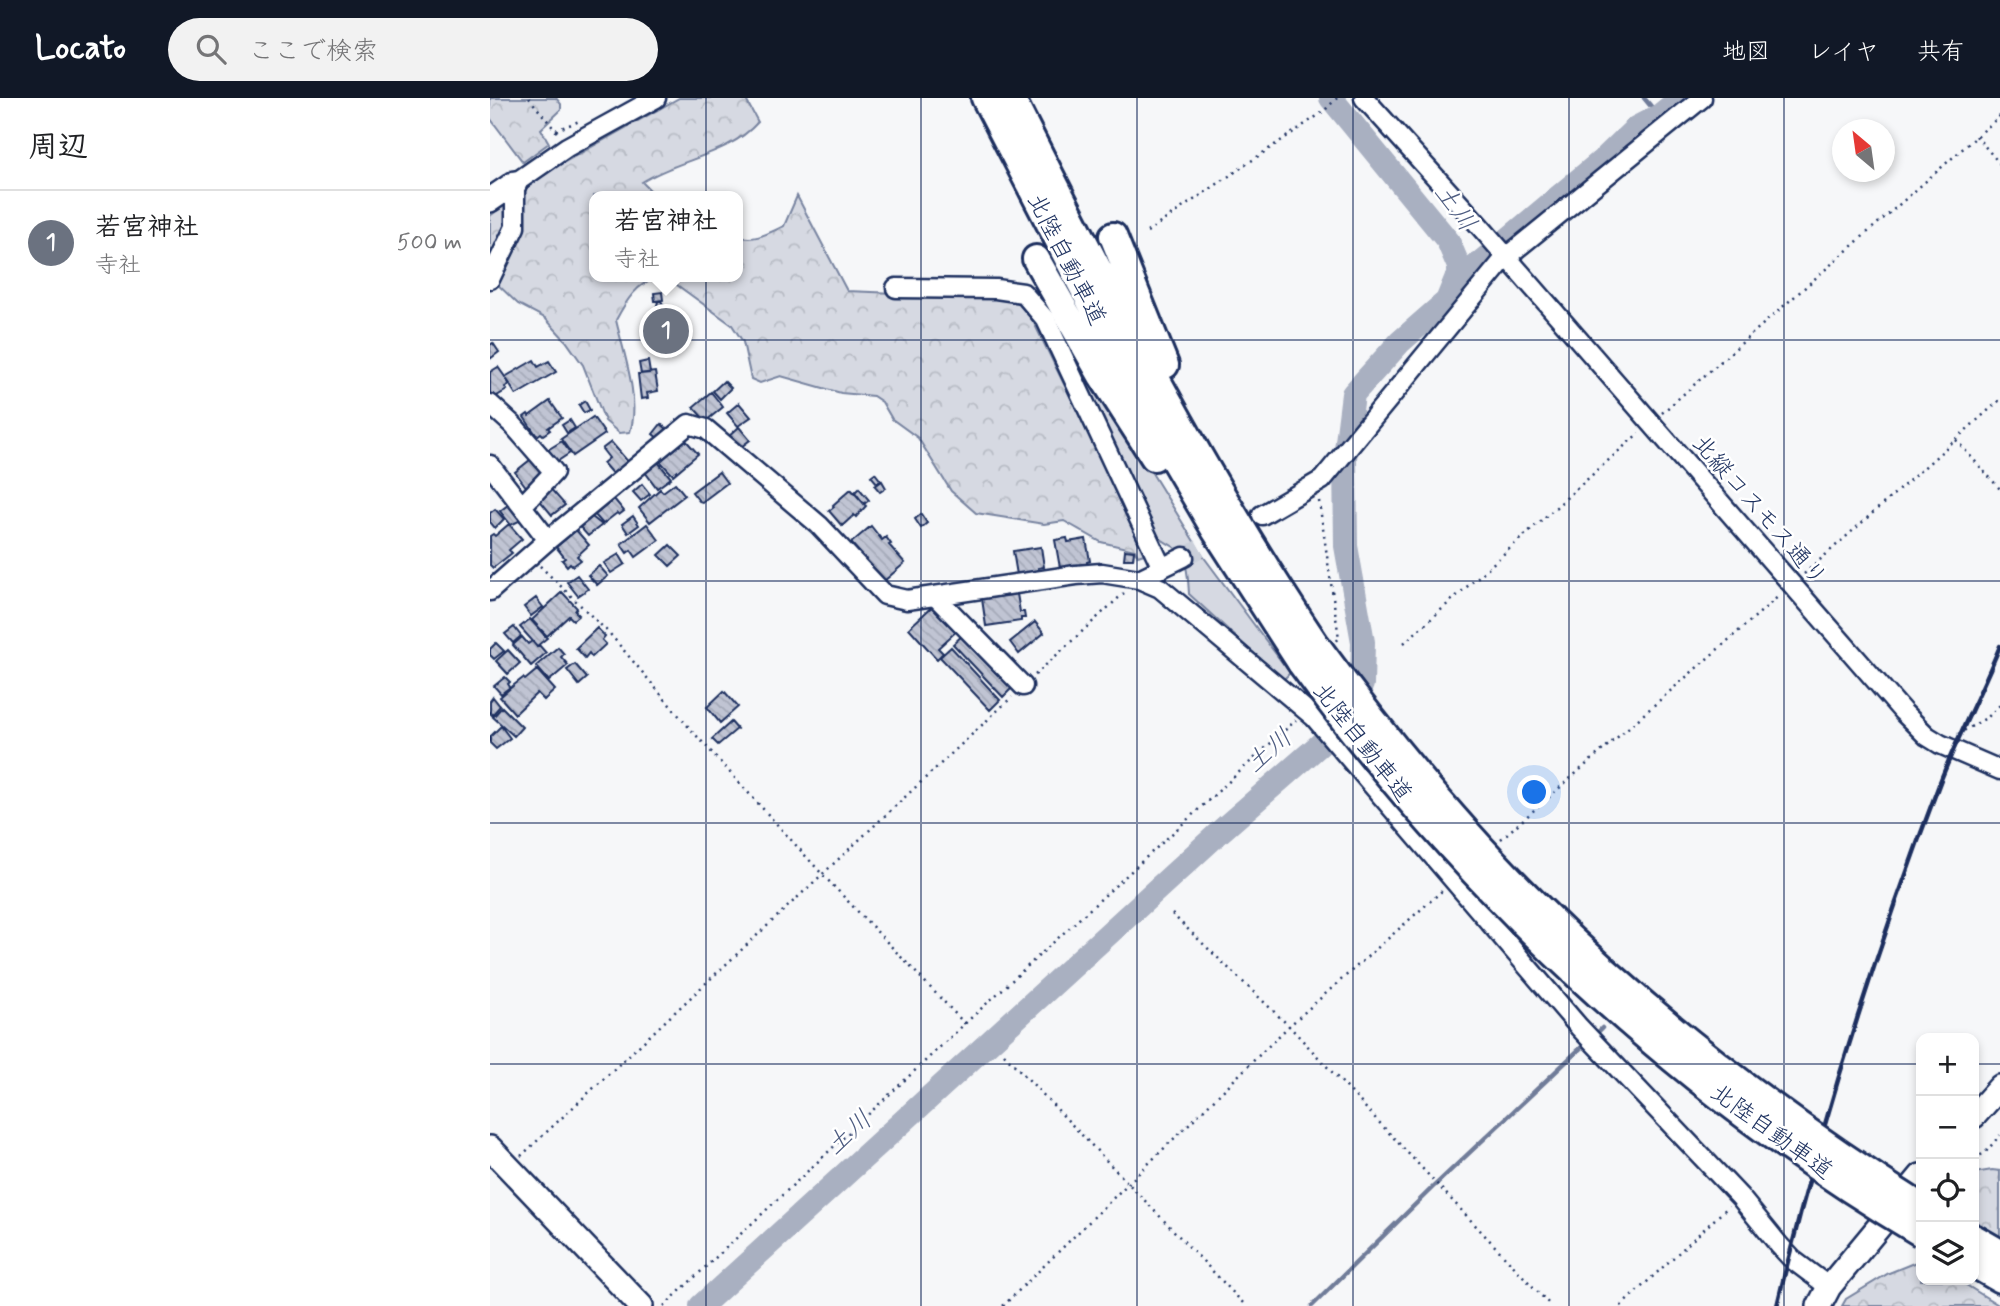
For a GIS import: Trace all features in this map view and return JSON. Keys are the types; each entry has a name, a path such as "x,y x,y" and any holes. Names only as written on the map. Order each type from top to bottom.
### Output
{"highway":[{"name":"北陸自動車道","path":"985,98 1157,431 1214,530 1445,808 1535,904 1637,998 1748,1088 1858,1167 1916,1205"},
{"name":"北陸自動車道","path":"1011,98 1170,406 1232,514 1276,606"},
{"path":"1113,236 1175,389 1276,606"},
{"path":"1036,260 1102,376 1196,518 1276,606"},
{"name":"北陸自動車道","path":"1316,652 1350,729 1429,825 1519,920 1570,969 1655,1043 1735,1106 1813,1163 1916,1230"}],"main road":[{"path":"490,200 515,183"},
{"path":"1979,1110 2000,1087"},
{"path":"490,1148 641,1306"},
{"path":"1824,1297 1916,1182"}],"street":[{"path":"490,279 515,227 515,183 568,147 656,98"},
{"name":"北縦コスモス通り","path":"1364,98 1477,223 1903,712 1927,736 1940,744 2000,770"},
{"path":"1262,515 1319,482 1504,256 1702,98"},
{"path":"896,288 996,289 1023,293 1046,320 1162,568"},
{"path":"490,404 513,425 554,472 522,506"},
{"path":"490,591 689,424 706,429 819,525 885,595 907,600 1102,573 1139,579 1160,588 1310,714 1578,1027 1740,1196 1824,1297"},
{"path":"490,465 548,540"},
{"path":"1139,579 1184,557"},
{"path":"934,596 1023,686"}],"path":[{"path":"529,98 568,147"},
{"path":"1147,232 1323,112 1337,98"},
{"path":"1404,643 2000,116"},
{"path":"1976,136 2000,164"},
{"path":"1494,845 2000,400"},
{"path":"1955,439 2000,489"},
{"path":"1316,652 1339,638 1319,482"},
{"path":"531,557 610,634 686,724 822,874 966,1025"},
{"path":"508,1167 1139,579"},
{"path":"1940,744 1988,717 2000,705"},
{"path":"664,1306 966,1025 1310,714"},
{"path":"1003,1306 1289,1026 1453,880"},
{"path":"1172,914 1289,1026 1551,1306"},
{"path":"1004,1054 1246,1306"},
{"path":"1979,1156 1985,1153 2000,1135"},
{"path":"1621,1306 1740,1196"}],"green space":[{"path":"490,98 556,98 561,104 561,110 541,129 549,143 523,162 490,118"},
{"path":"679,98 745,98 758,122 746,133 718,150 672,167 642,182 651,191 589,191 589,282 648,282 628,300 616,320 632,391 633,420 630,432 619,433 605,421 583,365 566,341 545,318 518,304 496,283 500,264 490,247 490,216 547,172"},
{"path":"797,196 847,291 1018,298 1034,323 1144,547 1144,554 1138,556 1135,550 1101,542 1064,521 1044,524 976,513 951,491 918,438 892,419 882,402 873,396 841,393 781,376 760,383 751,379 743,342 732,325 673,282 743,282 743,238 767,234 784,226"},
{"path":"1088,369 1203,556 1290,673 1283,680 1189,594 1182,556 1152,530 1080,377"},
{"path":"2000,1171 2000,1236 1979,1224 1979,1172"},
{"path":"1916,1262 1916,1285 1966,1285 2000,1306 1842,1306 1846,1299 1889,1273"}],"building":[{"path":"662,292 663,300 655,301 654,293"},
{"path":"658,301 661,301 665,308 662,309 664,322 661,322 659,309 656,310"},
{"path":"671,323 674,341 657,344 654,326"},
{"path":"493,343 499,352 490,359 490,345"},
{"path":"534,360 538,367 549,361 556,372 516,395 505,377"},
{"path":"648,361 650,373 641,374 639,363"},
{"path":"498,367 510,384 505,387 507,390 490,400 490,372"},
{"path":"655,372 658,391 647,393 648,398 641,399 638,374"},
{"path":"724,381 731,388 720,399 713,391"},
{"path":"711,392 723,407 706,421 693,407"},
{"path":"550,401 562,418 548,428 550,430 537,436 524,417"},
{"path":"585,401 590,410 584,413 579,405"},
{"path":"739,403 751,417 738,426 727,413"},
{"path":"593,417 605,434 573,456 561,439"},
{"path":"570,420 575,428 567,433 562,425"},
{"path":"661,424 667,429 659,439 653,434"},
{"path":"739,427 750,440 737,450 727,438"},
{"path":"683,437 698,454 673,475 660,461"},
{"path":"562,441 570,453 558,461 561,465 557,468 546,451"},
{"path":"611,442 630,464 615,477 603,463 609,458 602,449"},
{"path":"535,456 550,474 527,488 515,472"},
{"path":"658,462 671,478 657,488 645,472"},
{"path":"719,472 727,483 702,502 699,501 692,492"},
{"path":"875,473 881,481 877,483 871,476"},
{"path":"882,481 886,488 880,492 875,486"},
{"path":"675,483 685,495 650,522 639,508 660,489 663,492"},
{"path":"642,484 650,494 641,501 633,492"},
{"path":"549,487 565,505 552,515 537,497"},
{"path":"859,488 869,500 864,504 855,492"},
{"path":"851,489 866,506 842,526 829,511"},
{"path":"614,499 624,511 603,524 595,515"},
{"path":"512,502 525,518 511,525 500,511"},
{"path":"495,509 504,519 495,528 490,522 490,513"},
{"path":"921,514 927,523 921,528 915,519"},
{"path":"633,516 639,525 628,533 622,524"},
{"path":"592,517 602,525 588,536 580,527"},
{"path":"509,524 522,539 509,550 512,553 493,568 490,565 490,536 495,536"},
{"path":"647,524 659,540 636,557 631,550 627,553 621,544"},
{"path":"871,526 882,540 886,537 891,544 889,545 905,563 884,581 851,543"},
{"path":"576,530 589,545 577,556 581,560 573,566 570,563 567,566 562,560 565,558 556,547"},
{"path":"1067,538 1068,542 1086,539 1090,561 1087,565 1060,568 1055,540"},
{"path":"670,545 681,556 670,566 659,555"},
{"path":"1041,547 1044,567 1038,568 1039,572 1017,575 1013,551"},
{"path":"1125,550 1134,551 1133,559 1124,559"},
{"path":"619,554 625,564 611,573 604,563"},
{"path":"599,566 608,576 597,585 588,575"},
{"path":"577,575 588,589 578,596 567,582"},
{"path":"562,592 577,608 575,611 579,615 573,620 569,616 547,636 532,620"},
{"path":"1017,594 1020,612 1024,612 1025,618 1021,618 1021,621 986,626 982,599"},
{"path":"536,598 543,607 531,616 524,607"},
{"path":"937,602 960,628 938,648 943,653 937,659 909,628"},
{"path":"530,619 547,638 537,646 520,627"},
{"path":"1035,622 1044,633 1019,654 1010,642"},
{"path":"514,627 521,636 513,643 505,634"},
{"path":"597,628 605,636 602,640 606,644 592,657 589,653 585,658 576,648"},
{"path":"964,634 1013,687 1003,697 953,644"},
{"path":"522,637 528,644 532,641 537,647 539,645 546,653 531,666 513,645"},
{"path":"496,643 504,651 494,659 490,655 490,649"},
{"path":"558,647 564,654 561,657 568,665 549,681 536,666"},
{"path":"951,647 1000,700 990,710 940,657"},
{"path":"508,650 520,663 508,674 496,661"},
{"path":"575,664 587,678 579,685 567,670"},
{"path":"537,670 555,690 544,700 537,693 515,714 500,697"},
{"path":"505,677 510,682 510,687 501,694 494,686"},
{"path":"724,691 738,707 720,723 707,707"},
{"path":"493,697 500,706 492,715 490,701"},
{"path":"502,707 522,727 514,736 493,717"},
{"path":"731,722 737,729 718,745 712,739"},
{"path":"501,726 510,738 496,749 490,743 490,737"}],"waterway":[{"name":"土川","path":"701,1306 1222,830 1347,721 1362,684 1363,642 1346,546 1345,458 1353,394 1400,342 1447,301 1460,269 1448,241 1331,98"},
{"path":"1644,98 1659,116"},
{"path":"1456,290 1474,268 1604,159 1636,128 1659,116 1681,98"},
{"path":"1593,1037 1602,1028"},
{"path":"1312,1306 1586,1043"}],"tunnel":[{"path":"1184,557 1227,534"}],"railway":[{"path":"1777,1306 1811,1173 1871,976 1940,782 2000,646"}],"place":[{"name":"若宮神社","path":"666,331"}]}
